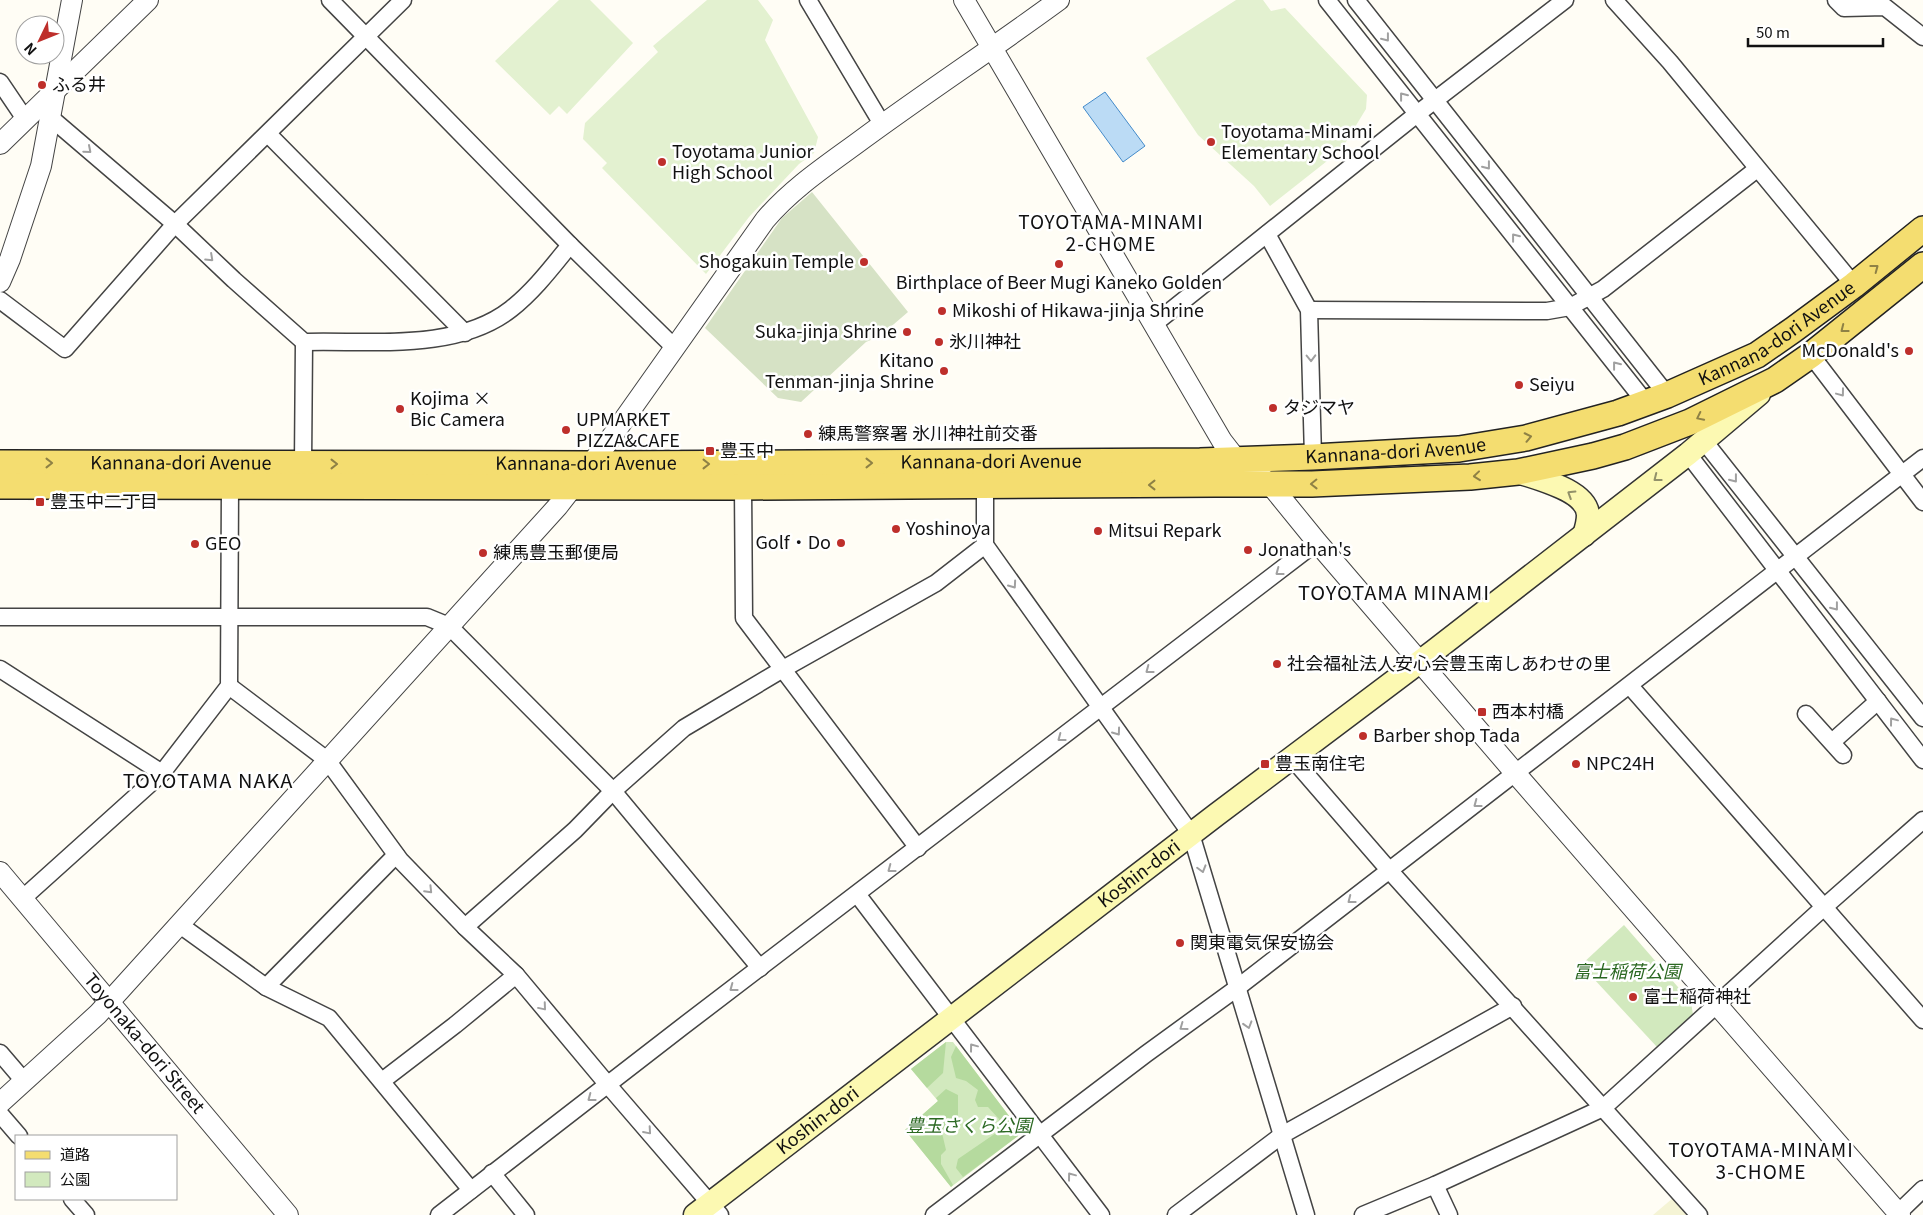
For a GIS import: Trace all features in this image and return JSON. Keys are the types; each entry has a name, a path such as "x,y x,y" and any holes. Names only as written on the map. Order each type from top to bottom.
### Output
{"main road":[{"name":"Kannana-dori Avenue","path":"0,463 592,464 1200,461 1313,458 1459,449 1526,438 1582,424 1656,399 1757,355 1854,284 1923,229"},
{"name":"Kannana-dori Avenue","path":"0,486 743,487 1312,484 1470,477 1518,472 1593,456 1634,444 1690,422 1775,380 1920,275"},
{"name":"Koshin-dori","path":"709,1211 810,1126 1191,834 1420,662 1696,447 1775,380"},
{"path":"1518,472 1566,490 1576,496 1584,504 1588,514 1584,535"}],"street":[{"path":"0,282 10,259 41,166 72,0"},
{"path":"0,144 148,0"},
{"path":"330,0 570,245 674,347"},
{"path":"0,300 65,349 175,224 403,0"},
{"path":"808,0 882,124"},
{"path":"964,0 1222,441 1236,459 1269,483 1317,542 1516,774 1898,1214 1923,1189"},
{"path":"0,1103 109,1002 180,926 574,487 765,220 780,202 798,186 882,124 1059,0"},
{"path":"1327,0 1570,307 1656,399"},
{"path":"1356,0 1589,296 1656,399"},
{"path":"1154,324 1417,114 1565,0"},
{"path":"1614,0 1670,62 1854,284"},
{"path":"1836,0 1844,8 1885,7 1923,37"},
{"path":"0,82 25,119"},
{"path":"51,118 175,224 304,342 439,339 465,333 488,324 511,309 542,280 570,245"},
{"path":"268,134 465,333"},
{"path":"1309,310 1547,311 1570,307 1603,289 1757,169"},
{"path":"1267,234 1309,310 1313,458"},
{"path":"303,464 304,342"},
{"path":"1812,355 1923,502"},
{"path":"1696,447 1795,557 1923,718"},
{"path":"1696,447 1778,571 1923,760"},
{"path":"934,1215 1146,1054 1237,988 1923,458"},
{"path":"985,486 985,545 1191,834 1306,1215"},
{"path":"22,898 162,773 229,686 230,487"},
{"path":"743,487 744,618 918,848"},
{"path":"439,1215 1317,542"},
{"path":"465,927 575,830 613,791 684,728 783,669 936,583 985,545"},
{"path":"0,617 427,617 449,626 613,791 760,968"},
{"path":"0,669 162,773"},
{"path":"229,686 327,760 396,855 465,927 516,975 608,1085 709,1211"},
{"path":"1630,686 1923,1020"},
{"path":"1832,742 1878,701"},
{"path":"1806,714 1843,755"},
{"path":"1292,758 1389,870 1699,1215"},
{"path":"1363,1215 1435,1185 1603,1108 1923,820"},
{"path":"266,987 396,855"},
{"name":"Toyonaka-dori Street","path":"0,872 288,1215"},
{"path":"857,894 1101,1215"},
{"path":"180,926 266,987 329,1018 471,1190"},
{"path":"382,1081 516,975"},
{"path":"1176,1215 1282,1135 1513,1006"},
{"path":"0,1053 24,1081"},
{"path":"0,1114 18,1135"},
{"path":"492,1174 526,1215"},
{"path":"1435,1185 1449,1215"},
{"path":"73,1200 86,1215"}],"green space":[{"path":"559,0 590,0 633,43 567,114 559,106 550,115 495,61"},
{"path":"707,0 758,0 773,20 765,40 818,137 814,153 799,164 749,217 706,274 602,168 607,163 583,139 585,123 658,52 653,46"},
{"path":"1236,0 1263,0 1271,11 1285,8 1367,95 1366,109 1341,150 1270,206 1254,186 1198,135 1146,58"},
{"path":"812,192 908,312 880,336 866,342 801,402 778,398 705,328 782,218"},
{"name":"富士稲荷公園","path":"1624,925 1691,1002 1693,1015 1657,1047 1581,965"},
{"name":"豊玉さくら公園","path":"946,1042 953,1042 1019,1129 1018,1136 951,1187 905,1130 938,1101 911,1069"},
{"path":"946,1042 943,1073 927,1088 911,1069"},
{"path":"956,1046 1019,1129 1018,1136 963,1177 956,1168 958,1159 996,1133 999,1119 988,1107 978,1107 975,1100 978,1090 966,1081 956,1078 951,1057"},
{"path":"946,1089 958,1095 958,1119 942,1133 946,1150 941,1155 941,1164 953,1185 951,1187 905,1130 938,1101 936,1098"},
{"path":"1673,1198 1687,1215 1653,1215"}],"water":[{"path":"1105,92 1145,146 1123,162 1083,107"}],"place":[{"name":"ふる井","path":"42,85"},
{"name":"Toyotama-Minami Elementary School","path":"1211,142"},
{"name":"Toyotama Junior High School","path":"662,162"},
{"name":"Shogakuin Temple","path":"864,262"},
{"name":"Birthplace of Beer Mugi Kaneko Golden","path":"1059,264"},
{"name":"Mikoshi of Hikawa-jinja Shrine","path":"942,311"},
{"name":"Suka-jinja Shrine","path":"907,332"},
{"name":"氷川神社","path":"939,342"},
{"name":"McDonald's","path":"1909,351"},
{"name":"Kitano Tenman-jinja Shrine","path":"944,371"},
{"name":"Seiyu","path":"1519,385"},
{"name":"タジマヤ","path":"1273,408"},
{"name":"Kojima × Bic Camera","path":"400,409"},
{"name":"UPMARKET PIZZA&CAFE","path":"566,430"},
{"name":"練馬警察署 氷川神社前交番","path":"808,434"},
{"name":"豊玉中","path":"710,451"},
{"name":"豊玉中二丁目","path":"40,502"},
{"name":"Yoshinoya","path":"896,529"},
{"name":"Mitsui Repark","path":"1098,531"},
{"name":"Golf・Do","path":"841,543"},
{"name":"GEO","path":"195,544"},
{"name":"Jonathan's","path":"1248,550"},
{"name":"練馬豊玉郵便局","path":"483,553"},
{"name":"社会福祉法人安心会豊玉南しあわせの里","path":"1277,664"},
{"name":"西本村橋","path":"1482,712"},
{"name":"Barber shop Tada","path":"1363,736"},
{"name":"豊玉南住宅","path":"1265,764"},
{"name":"NPC24H","path":"1576,764"},
{"name":"関東電気保安協会","path":"1180,943"},
{"name":"富士稲荷神社","path":"1633,997"}],"district":[{"name":"TOYOTAMA-MINAMI 2-CHOME","path":"1111,233"},
{"name":"TOYOTAMA MINAMI","path":"1394,593"},
{"name":"TOYOTAMA NAKA","path":"208,781"},
{"name":"TOYOTAMA-MINAMI 3-CHOME","path":"1761,1161"}]}
